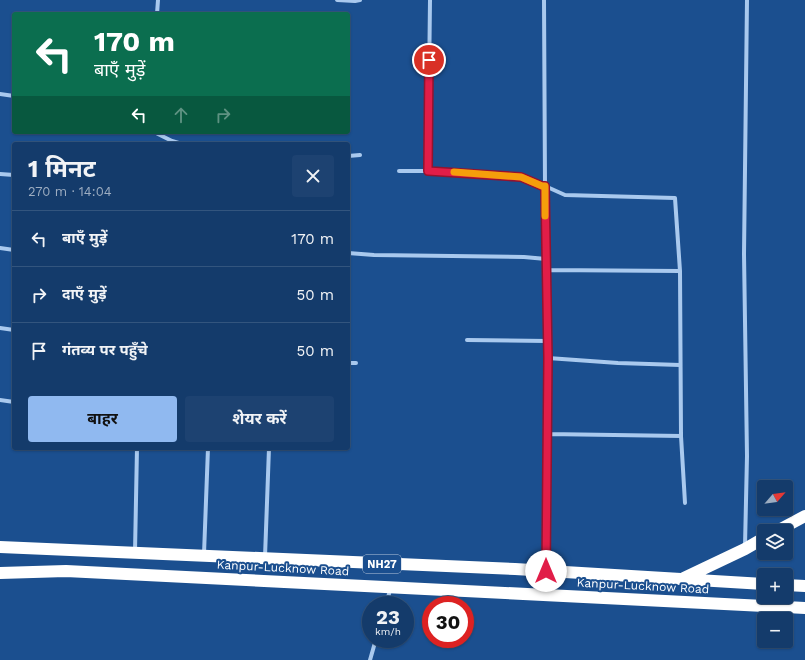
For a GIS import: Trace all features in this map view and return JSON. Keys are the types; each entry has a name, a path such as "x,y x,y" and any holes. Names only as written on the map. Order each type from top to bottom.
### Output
{"highway":[{"path":"790,524 805,516"},
{"path":"683,579 757,542"},
{"name":"Kanpur-Lucknow Road","path":"0,547 546,571 757,584"},
{"name":"Kanpur-Lucknow Road","path":"0,573 66,571 805,608"},
{"path":"793,585 805,586"}],"street":[{"path":"157,12 158,0"},
{"path":"337,0 360,0"},
{"path":"428,171 430,0"},
{"path":"544,0 548,341 546,595"},
{"path":"745,549 747,456 744,254 747,0"},
{"path":"0,94 12,96"},
{"path":"158,134 175,142"},
{"path":"350,156 360,155"},
{"path":"399,170 521,177 565,195 675,198 680,272 681,436 685,502"},
{"path":"0,174 12,175"},
{"path":"0,248 12,250"},
{"path":"350,253 374,255 524,257 546,259"},
{"path":"546,270 680,272"},
{"path":"0,328 12,330"},
{"path":"467,340 548,341"},
{"path":"548,358 618,363 680,365"},
{"path":"350,363 356,363"},
{"path":"0,400 12,402"},
{"path":"547,434 681,436"},
{"path":"135,553 137,450"},
{"path":"204,556 208,450"},
{"path":"264,559 269,450"},
{"path":"388,596 391,587"},
{"path":"370,660 373,648"}],"slow traffic":[{"path":"454,172 521,177 545,186 545,216"}],"route":[{"path":"429,60 428,171 521,177 545,186 548,358 546,571"}]}
